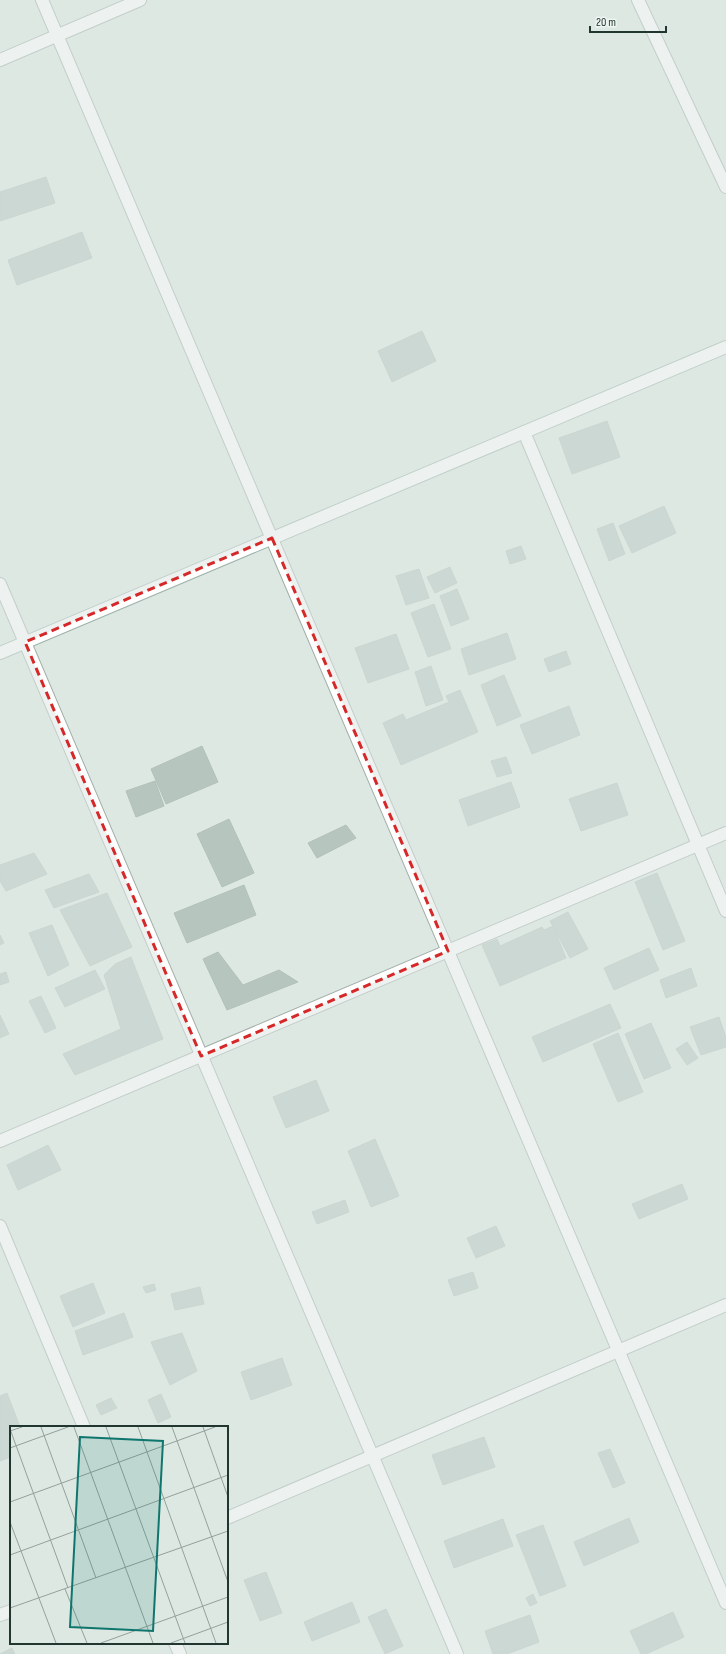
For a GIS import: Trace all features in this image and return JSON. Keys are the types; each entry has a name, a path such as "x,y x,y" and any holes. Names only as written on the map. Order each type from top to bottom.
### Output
{"street":[{"path":"42,0 726,1602"},
{"path":"0,60 140,0"},
{"path":"638,0 726,187"},
{"path":"0,653 726,347"},
{"path":"524,432 726,911"},
{"path":"0,584 457,1654"},
{"path":"0,1141 726,833"},
{"path":"0,1226 84,1426"},
{"path":"228,1518 726,1305"},
{"path":"0,1615 10,1611"},
{"path":"175,1644 180,1654"}],"highlighted area":[{"path":"272,538 448,951 201,1056 25,642"}],"building":[{"path":"46,177 55,203 0,221 0,192"},
{"path":"82,232 92,258 17,285 8,260"},
{"path":"422,331 436,361 392,382 378,351"},
{"path":"607,421 620,457 572,474 559,438"},
{"path":"664,506 676,533 632,553 619,526"},
{"path":"613,523 625,554 609,561 597,529"},
{"path":"521,546 526,559 510,564 506,551"},
{"path":"450,567 457,583 435,593 427,577"},
{"path":"419,569 429,598 406,605 396,576"},
{"path":"457,589 469,619 451,626 440,596"},
{"path":"434,604 451,649 428,657 411,613"},
{"path":"507,633 516,659 469,675 461,649"},
{"path":"396,634 409,669 368,683 355,648"},
{"path":"566,651 571,664 549,672 544,659"},
{"path":"431,666 443,700 426,706 415,672"},
{"path":"504,675 521,716 497,726 481,685"},
{"path":"460,690 478,732 401,765 383,723 403,714 406,720 449,702 446,696"},
{"path":"569,706 580,735 532,754 520,725"},
{"path":"202,746 218,782 166,804 151,769"},
{"path":"506,757 512,773 497,777 491,761"},
{"path":"155,781 164,806 136,817 126,791"},
{"path":"511,782 520,807 468,826 459,800"},
{"path":"617,783 628,815 581,831 569,799"},
{"path":"229,819 254,873 222,887 197,834"},
{"path":"346,825 356,838 317,858 308,843"},
{"path":"34,853 47,874 6,891 0,881 0,865"},
{"path":"657,873 685,941 663,950 635,882"},
{"path":"89,874 99,892 54,908 45,890"},
{"path":"244,885 256,915 187,943 174,913"},
{"path":"107,893 132,947 90,966 60,910"},
{"path":"568,912 588,949 570,958 550,921"},
{"path":"52,925 69,965 48,976 29,933"},
{"path":"553,926 566,958 500,986 482,945 497,939 500,946 542,927 544,930"},
{"path":"0,935 4,943 0,945"},
{"path":"649,948 659,970 614,990 604,968"},
{"path":"218,952 243,985 279,970 298,982 227,1010 203,959"},
{"path":"131,957 163,1039 75,1075 63,1054 121,1029 104,975 115,964"},
{"path":"691,968 697,986 666,998 660,980"},
{"path":"95,970 105,989 65,1007 55,988"},
{"path":"6,972 9,982 0,985 0,974"},
{"path":"41,996 56,1028 45,1033 29,1001"},
{"path":"610,1004 621,1028 543,1062 532,1037"},
{"path":"0,1015 9,1034 0,1038"},
{"path":"719,1017 726,1037 726,1047 701,1055 690,1027"},
{"path":"651,1023 671,1068 644,1079 625,1034"},
{"path":"618,1033 643,1092 618,1102 593,1044"},
{"path":"687,1042 698,1058 687,1065 676,1049"},
{"path":"316,1080 329,1111 286,1128 273,1097"},
{"path":"375,1139 399,1196 371,1207 348,1151"},
{"path":"48,1145 61,1170 18,1190 7,1165"},
{"path":"682,1184 688,1199 639,1219 632,1204"},
{"path":"345,1200 349,1212 317,1224 312,1212"},
{"path":"496,1226 505,1246 476,1258 467,1238"},
{"path":"473,1272 478,1288 454,1296 448,1280"},
{"path":"93,1283 105,1313 73,1327 60,1296"},
{"path":"154,1284 156,1290 146,1293 143,1287"},
{"path":"200,1287 204,1304 175,1310 171,1294"},
{"path":"124,1313 133,1337 83,1355 75,1331"},
{"path":"182,1333 197,1371 170,1385 151,1342"},
{"path":"282,1358 292,1385 251,1400 241,1372"},
{"path":"7,1393 20,1426 10,1426 10,1457 0,1461 0,1396"},
{"path":"161,1394 171,1417 158,1423 148,1400"},
{"path":"111,1398 117,1408 101,1415 96,1405"},
{"path":"484,1437 495,1467 443,1485 432,1455"},
{"path":"610,1449 625,1483 613,1488 598,1453"},
{"path":"629,1518 639,1542 584,1566 574,1542"},
{"path":"503,1519 513,1546 454,1568 444,1541"},
{"path":"543,1525 566,1586 540,1596 516,1535"},
{"path":"266,1572 282,1613 260,1621 244,1580"},
{"path":"533,1594 537,1603 530,1606 526,1598"},
{"path":"352,1602 360,1622 312,1641 304,1622"},
{"path":"386,1609 403,1646 385,1654 368,1617"},
{"path":"673,1612 684,1637 646,1654 641,1654 630,1631"},
{"path":"530,1615 539,1642 507,1654 493,1654 485,1631"},
{"path":"12,1648 15,1654 0,1654"}]}
